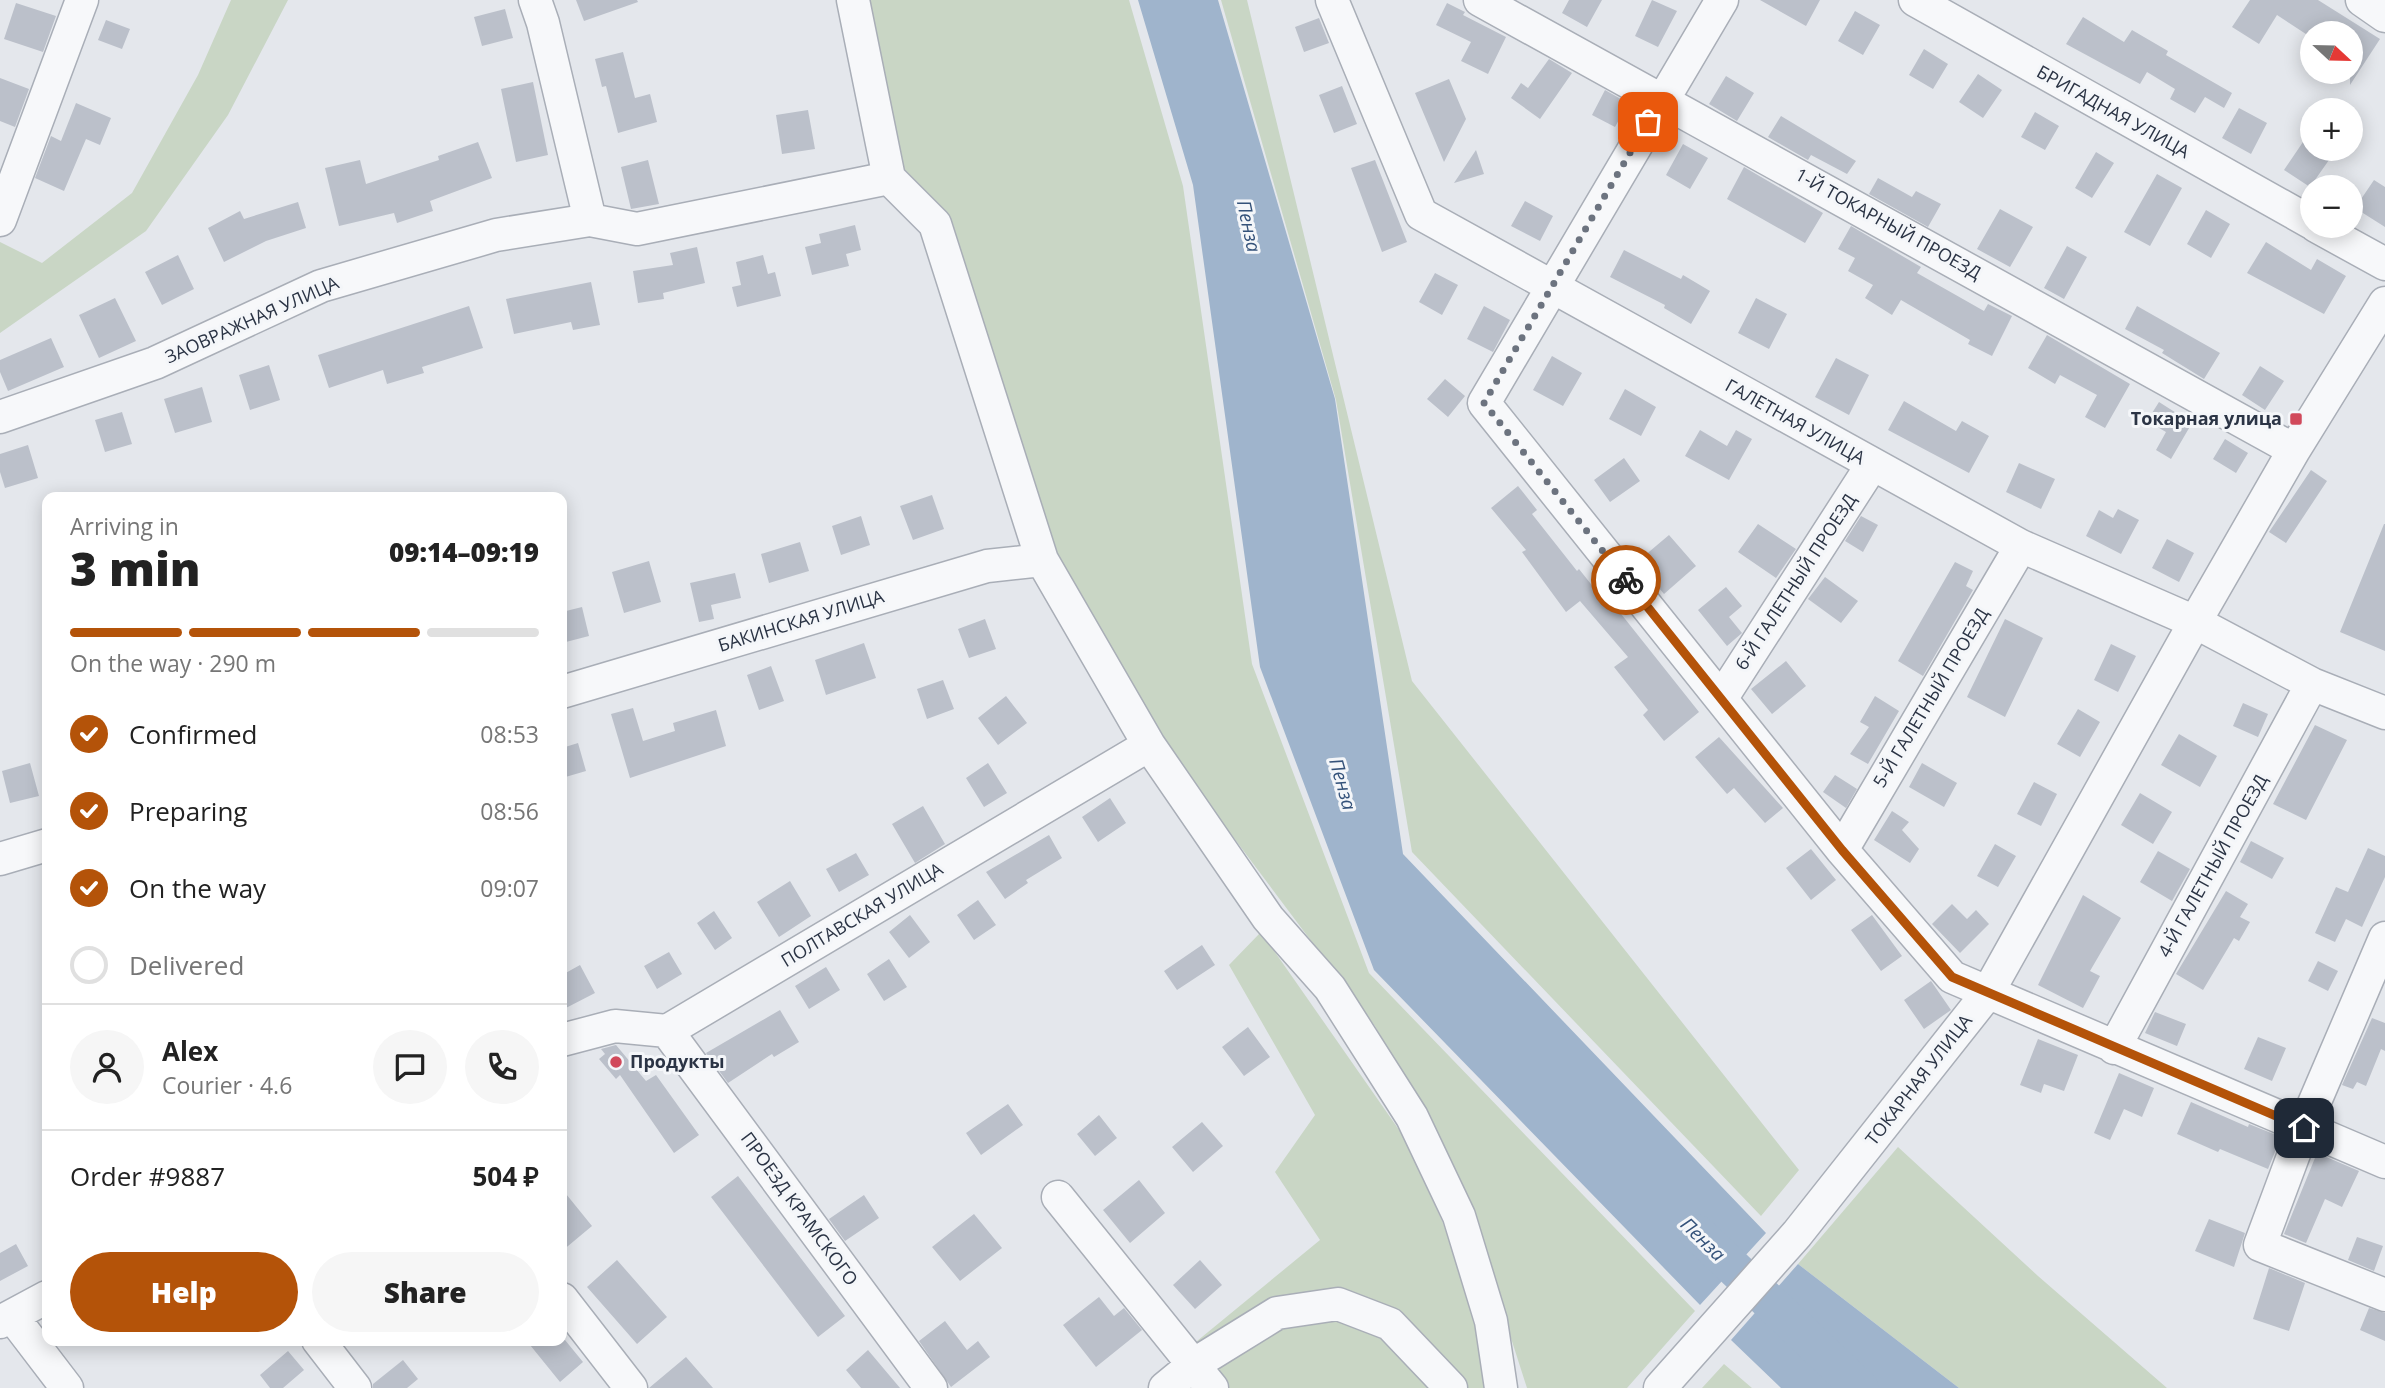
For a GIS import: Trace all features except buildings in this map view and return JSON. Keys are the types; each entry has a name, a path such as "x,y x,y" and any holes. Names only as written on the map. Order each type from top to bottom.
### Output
{"street":[{"path":"0,220 82,0"},
{"path":"535,0 544,23 590,220"},
{"path":"853,0 889,178 935,224 1042,560 1149,745 1268,918 1330,988 1412,1117 1459,1216 1491,1321 1501,1388"},
{"name":"ГАЛЕТНАЯ УЛИЦА","path":"1332,0 1421,214 2021,546 2195,622 2312,684 2385,713"},
{"name":"1-Й ТОКАРНЫЙ ПРОЕЗД","path":"1480,0 1662,98 2294,450"},
{"path":"1722,0 1484,403 1842,850 1952,977 2385,1162"},
{"name":"БРИГАДНАЯ УЛИЦА","path":"1915,0 2300,216"},
{"path":"2362,0 2385,16"},
{"name":"ЗАОВРАЖНАЯ УЛИЦА","path":"0,417 155,363 321,286 496,235 590,220 637,229 889,178"},
{"path":"2338,238 2385,264"},
{"name":"ТОКАРНАЯ УЛИЦА","path":"1660,1388 1797,1234 1987,994 2294,450 2385,303"},
{"name":"6-Й ГАЛЕТНЫЙ ПРОЕЗД","path":"1721,699 1872,465"},
{"name":"5-Й ГАЛЕТНЫЙ ПРОЕЗД","path":"1842,850 2021,546"},
{"name":"БАКИНСКАЯ УЛИЦА","path":"567,691 987,566 1042,560"},
{"name":"4-Й ГАЛЕТНЫЙ ПРОЕЗД","path":"2114,1048 2312,684"},
{"name":"ПОЛТАВСКАЯ УЛИЦА","path":"667,1031 1149,745"},
{"path":"0,859 42,846"},
{"path":"2385,938 2304,1128 2260,1245 2385,1295"},
{"path":"567,1039 615,1026 667,1031"},
{"name":"ПРОЕЗД КРАМСКОГО","path":"667,1031 931,1388"},
{"path":"1058,1196 1202,1376"},
{"path":"42,1300 6,1319 67,1388"},
{"path":"1165,1388 1202,1376 1277,1312 1338,1304 1391,1324 1451,1388"},
{"path":"567,1305 631,1388"},
{"path":"323,1346 355,1388"}],"green space":[{"path":"231,0 288,0 228,115 146,231 0,333 0,242 42,263 132,193 198,75"},
{"path":"862,0 1129,0 1183,186 1252,664 1369,973 1695,1311 1627,1388 1527,1388 1470,1210 1375,1026 1140,713 1038,521 953,224 898,171"},
{"path":"1221,0 1247,0 1412,681 1799,1170 1761,1216 1412,852 1336,400"},
{"path":"1261,932 1404,1137 1443,1223 1476,1318 1488,1388 1467,1388 1402,1314 1350,1292 1276,1304 1191,1346 1320,1240 1275,1172 1315,1115 1229,965"},
{"path":"1898,1147 2038,1276 2167,1388 1959,1388 1798,1264"},
{"path":"1333,1319 1386,1338 1430,1388 1224,1388 1210,1372 1283,1328"},
{"path":"1724,1364 1752,1388 1702,1388"}],"water":[{"path":"1138,0 1218,0 1335,399 1403,854 1766,1233 1700,1305 1374,970 1260,667 1193,185"},
{"path":"1798,1264 1959,1388 1781,1388 1731,1340"}],"waterway":[{"name":"Пенза","path":"1697,1233 1860,1388"}],"way so far":[{"path":"1626,580 1484,403 1648,122"}],"place":[{"name":"Токарная улица","path":"2296,419"},
{"name":"Продукты","path":"616,1062"}],"route":[{"path":"1626,580 1842,850 1952,977 2304,1128"}]}
